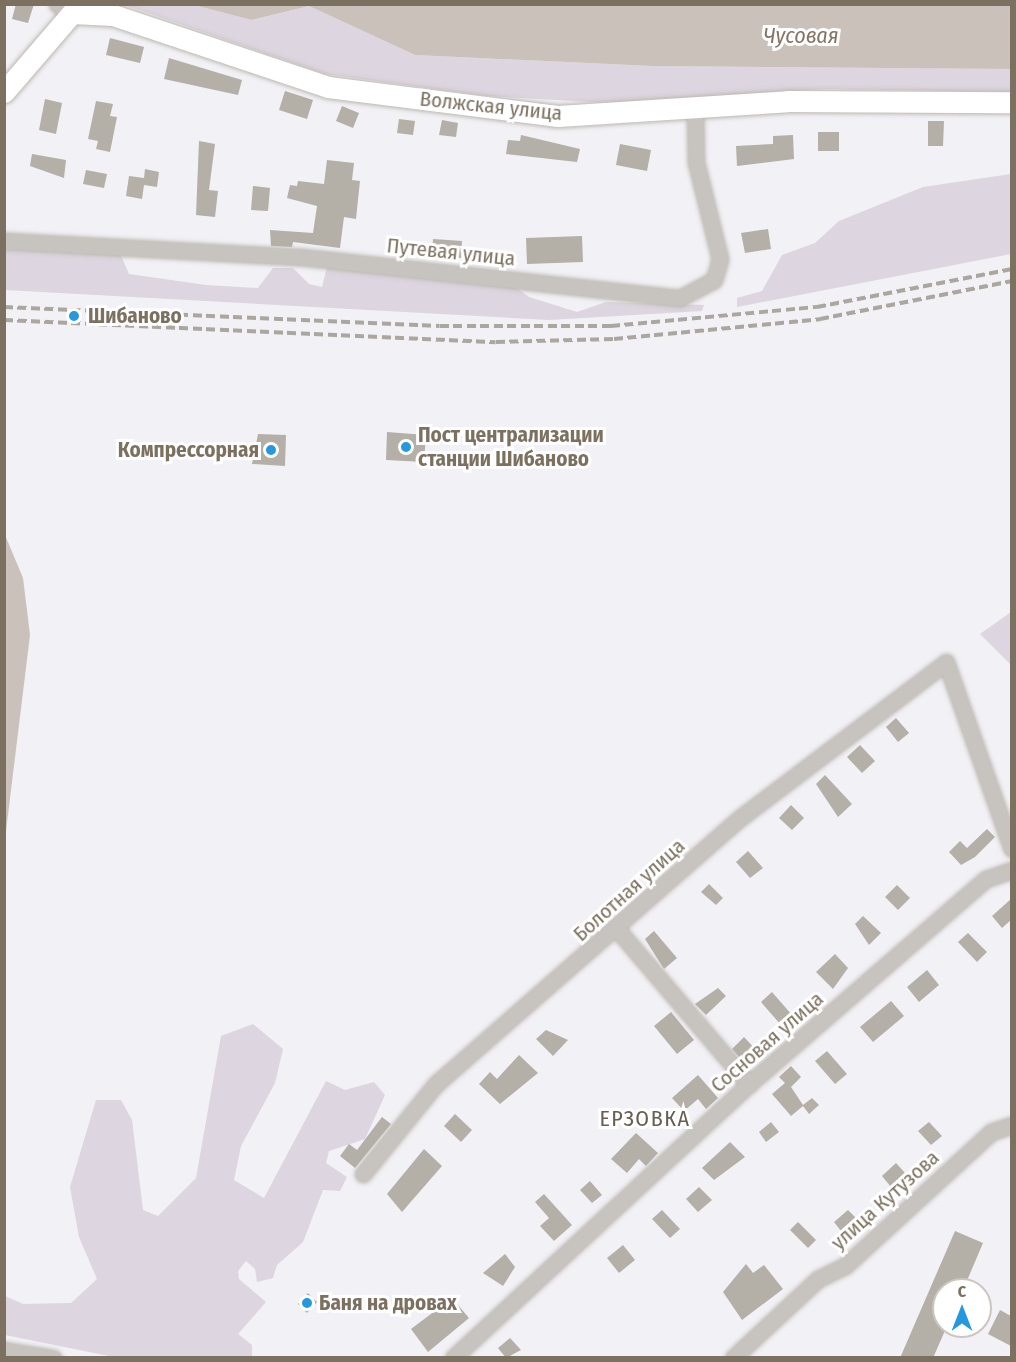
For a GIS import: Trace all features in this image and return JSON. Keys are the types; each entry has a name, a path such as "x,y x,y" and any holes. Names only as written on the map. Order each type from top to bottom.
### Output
{"street":[{"path":"4,92 65,9"},
{"name":"Волжская улица","path":"65,9 113,15 328,87 558,116 695,109 788,101 1011,102"},
{"name":"Путевая улица","path":"4,241 301,257 680,298 714,280 720,259 696,162 695,109"},
{"name":"Болотная улица","path":"363,1174 436,1084 617,929 740,818 945,662 1011,849"},
{"name":"Сосновая улица","path":"453,1358 749,1084 986,879 1011,870"},
{"path":"617,929 749,1084"},
{"name":"улица Кутузова","path":"733,1358 818,1280 845,1266 991,1132 1011,1125"},
{"path":"4,1350 53,1358"}],"shaded area":[{"path":"125,5 194,5 253,20 309,6 415,55 652,66 1011,69 1011,92 826,89 608,103 487,96 325,74"},
{"path":"1011,174 1011,254 737,307 737,298 762,291 782,255 815,243 839,221 923,187"},
{"path":"5,246 120,253 129,274 206,285 258,288 273,268 293,268 309,284 322,287 327,267 514,286 529,297 577,312 606,302 704,305 702,311 549,320 5,290"},
{"path":"1011,612 1011,665 980,634"},
{"path":"253,1024 283,1049 275,1083 241,1146 234,1180 264,1198 326,1081 345,1090 374,1082 385,1095 365,1139 329,1151 326,1163 347,1177 340,1191 323,1190 303,1242 277,1265 273,1278 257,1282 255,1269 246,1261 238,1271 239,1279 266,1302 238,1334 252,1345 252,1357 114,1357 5,1335 5,1296 23,1304 71,1303 97,1279 79,1237 70,1187 96,1100 121,1100 132,1120 143,1210 158,1216 196,1178 221,1036"}],"water":[{"name":"Чусовая","path":"194,5 1011,5 1011,69 652,66 415,55 309,6 252,20"},
{"path":"5,535 23,578 30,635 5,839"}],"building":[{"path":"16,4 34,4 28,23 12,19"},
{"path":"110,38 144,47 140,63 106,55"},
{"path":"169,58 242,80 238,95 164,79"},
{"path":"285,91 313,100 307,119 279,110"},
{"path":"45,99 62,103 56,134 39,130"},
{"path":"96,101 113,104 110,116 117,117 110,152 96,149 98,141 88,139"},
{"path":"342,106 359,113 353,128 336,121"},
{"path":"399,119 415,121 413,135 397,133"},
{"path":"442,120 458,123 456,137 439,135"},
{"path":"928,121 944,121 943,146 928,146"},
{"path":"818,132 839,132 839,151 818,151"},
{"path":"521,135 580,149 577,162 506,154 508,140 520,141"},
{"path":"793,135 794,159 737,166 736,146 773,144 773,136"},
{"path":"199,141 215,144 209,190 218,191 215,217 196,215"},
{"path":"620,144 651,150 647,171 616,165"},
{"path":"32,154 66,160 64,178 30,166"},
{"path":"327,160 354,163 352,180 360,181 356,219 344,217 340,248 293,242 292,247 271,246 270,230 313,233 317,206 287,198 290,185 297,186 298,181 324,184"},
{"path":"145,169 159,172 157,187 144,185 142,199 126,196 129,176 144,178"},
{"path":"86,170 107,174 104,188 83,184"},
{"path":"253,186 270,188 268,211 251,210"},
{"path":"768,229 771,249 745,253 741,233"},
{"path":"582,236 583,262 527,264 526,238"},
{"path":"433,239 462,241 461,258 432,255"},
{"name":"Пост централизации станции Шибаново","path":"387,432 426,435 424,462 386,460"},
{"name":"Компрессорная","path":"258,434 286,435 285,466 252,464"},
{"path":"896,718 909,733 898,742 886,727"},
{"path":"860,745 875,761 862,773 847,757"},
{"path":"825,775 852,804 838,817 816,784"},
{"path":"791,805 804,818 792,830 779,818"},
{"path":"987,829 995,837 975,857 961,865 949,852 960,841 967,848"},
{"path":"748,851 763,868 750,878 736,862"},
{"path":"709,884 723,898 716,905 701,892"},
{"path":"897,885 910,898 898,910 885,897"},
{"path":"1011,899 1011,920 1002,928 992,916"},
{"path":"863,916 881,933 869,945 855,924"},
{"path":"654,931 677,958 664,969 645,939"},
{"path":"968,933 987,952 977,962 958,942"},
{"path":"835,954 848,968 833,989 816,972"},
{"path":"927,970 939,985 919,1002 907,987"},
{"path":"718,988 726,996 706,1015 695,1004"},
{"path":"772,992 792,1015 781,1025 761,1002"},
{"path":"891,1001 904,1016 873,1042 860,1027"},
{"path":"671,1012 694,1040 677,1054 654,1026"},
{"path":"546,1030 568,1040 553,1056 536,1039"},
{"path":"744,1037 759,1053 746,1065 732,1049"},
{"path":"827,1051 847,1074 835,1084 815,1061"},
{"path":"519,1055 538,1073 500,1104 479,1084 490,1072 497,1079"},
{"path":"791,1066 801,1077 791,1087 803,1105 812,1098 819,1105 809,1114 803,1106 791,1116 772,1094 785,1083 779,1077"},
{"path":"698,1075 718,1098 706,1109 698,1099 684,1111 672,1098"},
{"path":"455,1114 472,1130 461,1142 444,1126"},
{"path":"382,1117 391,1124 355,1168 340,1156 349,1144 357,1150"},
{"path":"771,1122 779,1132 766,1142 759,1132"},
{"path":"929,1122 942,1136 931,1145 918,1131"},
{"path":"636,1133 658,1153 646,1166 639,1159 627,1173 611,1159"},
{"path":"730,1142 745,1157 714,1180 702,1168"},
{"path":"424,1149 442,1166 402,1212 387,1194"},
{"path":"896,1163 906,1174 891,1187 882,1176"},
{"path":"590,1181 602,1195 592,1203 580,1190"},
{"path":"699,1187 712,1200 698,1212 686,1199"},
{"path":"544,1194 572,1225 554,1241 540,1226 549,1218 535,1202"},
{"path":"662,1210 680,1229 670,1238 652,1219"},
{"path":"848,1210 856,1218 841,1231 834,1222"},
{"path":"798,1222 816,1240 808,1248 790,1230"},
{"path":"955,1231 983,1243 968,1278 935,1278"},
{"path":"623,1245 635,1260 619,1273 607,1258"},
{"path":"505,1254 515,1267 503,1286 483,1273"},
{"path":"746,1264 753,1273 764,1265 783,1289 742,1320 723,1292"},
{"path":"932,1284 932,1338 942,1338 933,1358 900,1358"},
{"name":"Баня на дровах","path":"308,1293 317,1302 307,1313 298,1304"},
{"path":"452,1298 469,1318 428,1352 411,1329"},
{"path":"1000,1310 1011,1316 1011,1346 992,1336 992,1326"},
{"path":"510,1338 521,1350 506,1358 498,1348"}],"railway":[{"path":"4,307 440,326 611,326 817,307 1012,269"},
{"path":"4,320 496,342 614,339 820,319 1012,281"}],"place":[{"name":"Шибаново","path":"74,316"},
{"name":"Пост централизации станции Шибаново","path":"406,447"},
{"name":"Компрессорная","path":"271,450"},
{"name":"Баня на дровах","path":"307,1303"}],"district":[{"name":"ЕРЗОВКА","path":"645,1119"}]}
